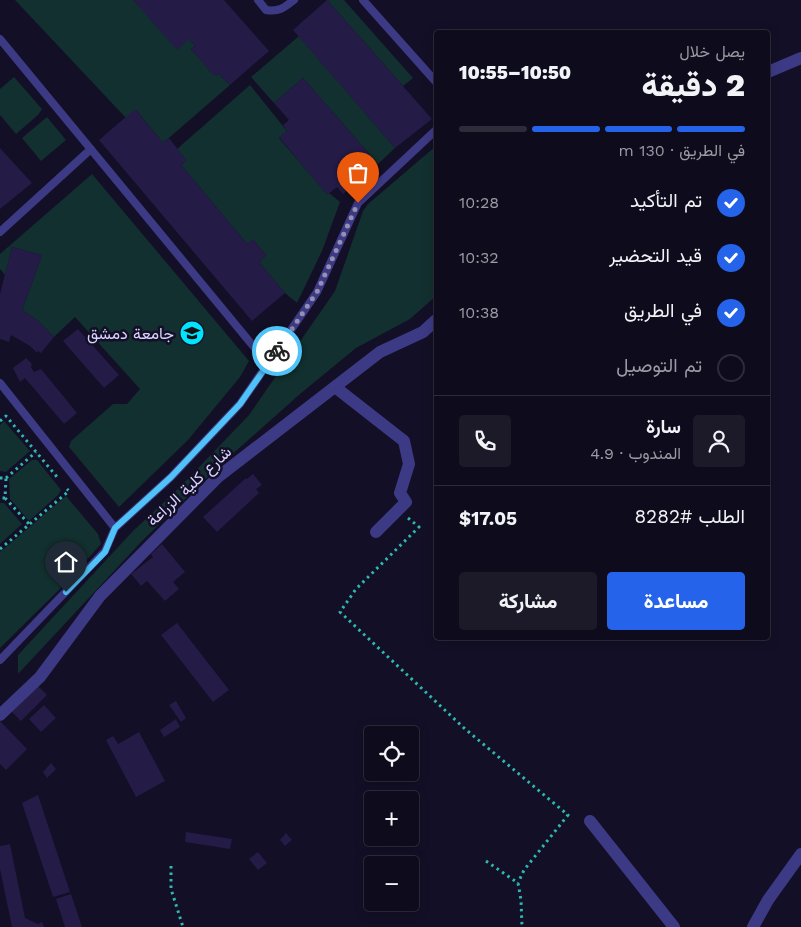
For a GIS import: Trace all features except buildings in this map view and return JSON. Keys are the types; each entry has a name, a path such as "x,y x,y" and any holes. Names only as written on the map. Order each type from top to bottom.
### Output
{"street":[{"path":"770,71 801,58"},
{"name":"شارع كلية الزراعة","path":"0,715 40,677 100,596 218,476 380,352 423,332 434,322"},
{"path":"335,386 404,442 409,464 400,493 406,502 376,532"},
{"path":"590,820 674,927"},
{"path":"753,927 768,900 801,854"}],"lane":[{"path":"258,0 266,10 276,11 284,8 294,0"},
{"path":"363,0 434,80"},
{"path":"0,39 268,364"},
{"path":"0,660 105,552 115,528 171,477 240,404 317,292 358,203 434,132"},
{"path":"0,232 91,149"},
{"path":"0,383 115,528"}],"path":[{"path":"0,421 6,416 58,478"},
{"path":"0,478 6,478 36,452"},
{"path":"6,478 5,498 29,524"},
{"path":"0,549 69,491 63,484"},
{"path":"0,498 5,498"},
{"path":"398,510 419,527 356,590 340,612 464,728 568,815 524,870 518,883 522,927"},
{"path":"486,861 518,883"},
{"path":"172,866 171,889 183,927"}],"green space":[{"path":"15,0 133,0 189,39 195,46 191,49 214,75 219,74 230,85 163,143 136,110 126,118"},
{"path":"327,0 344,0 413,78 403,86"},
{"path":"299,36 395,148 378,164 303,78 274,103 251,77"},
{"path":"14,77 42,109 38,115 16,134 0,115 0,89"},
{"path":"250,85 287,131 279,138 327,194 329,193 340,202 322,251 297,303 285,293 259,262 266,255 253,240 247,244 181,165 186,160 177,149"},
{"path":"47,117 66,140 41,161 22,138"},
{"path":"434,148 434,298 410,319 356,348 300,394 219,466 142,541 18,674 18,655 133,531 180,487 249,415 335,291 363,211 368,204"},
{"path":"92,174 249,361 240,377 188,440 119,507 69,447 71,441 113,404 127,404 140,389 75,317 54,337 37,320 22,310 42,255 12,247 5,275 0,269 0,254"},
{"path":"4,421 30,451 6,472 0,471 0,425"},
{"path":"32,460 37,460 61,490 58,495 29,521 10,499 9,479"},
{"path":"66,496 98,534 101,544 68,581 0,648 0,552"},
{"path":"0,503 4,503 22,524 0,544"}],"way so far":[{"path":"277,351 317,292 358,203"}],"place":[{"name":"جامعة دمشق","path":"192,333"}],"route":[{"path":"66,592 105,552 115,528 171,477 240,404 277,351"}]}
